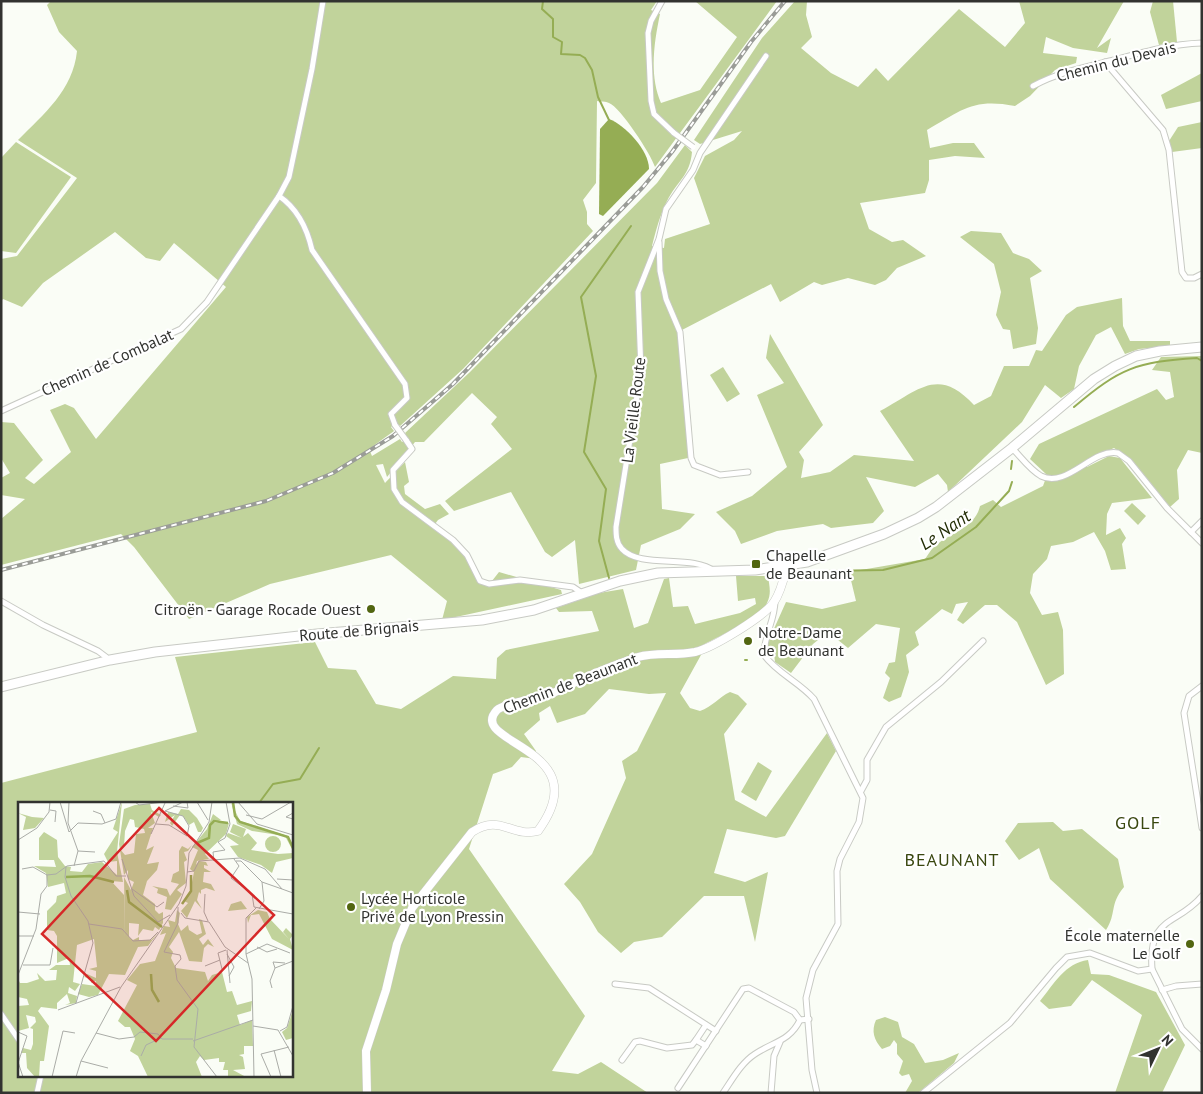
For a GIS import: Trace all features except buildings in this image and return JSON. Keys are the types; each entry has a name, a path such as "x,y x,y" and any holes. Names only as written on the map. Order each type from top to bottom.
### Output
{"main road":[{"name":"Route de Brignais","path":"1,687 110,660 202,645 482,620 534,610 620,581 658,573 714,572 787,566 807,562 884,534 918,518 1012,448 1094,379 1115,366 1136,356 1160,351 1202,347"}],"street":[{"name":"Chemin de Combalat","path":"1,410 181,329 207,302 279,196 289,176 312,69 323,1"},
{"path":"662,1 651,21 648,33 651,101 654,114 674,134 700,153 766,56"},
{"name":"Chemin du Devais","path":"1032,86 1057,73 1152,50 1202,43"},
{"path":"1105,62 1163,130 1169,150 1182,272 1186,278 1194,278 1202,274"},
{"name":"La Vieille Route","path":"700,153 693,170 666,209 659,239 638,292 641,372 616,527 616,539 622,549 631,554 670,562 701,564 714,572"},
{"path":"279,196 300,217 308,231 312,250 405,384 407,398 391,414 395,425 412,449 393,470 394,488 402,502 453,540 467,555 480,581 489,584 520,580 573,587 582,593"},
{"path":"659,239 660,271 666,299 680,332 691,458 694,465 720,475 748,472"},
{"path":"1012,448 1040,475 1047,478 1066,474 1105,454 1118,453 1128,461 1167,508 1202,543"},
{"path":"1191,532 1202,520"},
{"name":"Chemin de Beaunant","path":"367,1093 366,1051 386,990 397,944 412,908 472,832 484,824 494,824 530,833 538,831 553,806 555,784 551,773 538,757 498,734 493,727 492,718 496,711 505,705 520,704 552,694 594,674 646,655 694,652 706,648 754,620 775,601 787,566"},
{"path":"1,601 43,625 98,651 110,660"},
{"path":"775,601 775,614 764,641 764,655 777,669 804,688 814,699 861,792 863,809 859,822 840,859 837,871 838,924 814,970 806,998 812,1070 817,1093"},
{"path":"861,792 867,780 867,760 886,727 941,682 983,642"},
{"path":"1202,686 1189,696 1184,713 1202,828"},
{"path":"1202,896 1160,929 1152,948 1152,969 1162,990 1182,1029 1202,1049"},
{"path":"923,1093 1010,1022 1056,968 1067,958 1090,953 1138,971 1152,969"},
{"path":"615,984 649,988 716,1031"},
{"path":"1162,990 1176,986 1202,984"},
{"path":"678,1088 743,988 749,988 794,1012 800,1020"},
{"path":"1,1014 18,1039"},
{"path":"800,1020 808,1019"},
{"path":"723,1093 740,1068 754,1054 780,1042 796,1030 800,1020"},
{"path":"622,1060 636,1042 667,1048 692,1045 706,1025"},
{"path":"696,1040 706,1046"},
{"path":"771,1093 774,1056 780,1042"},
{"path":"36,1093 41,1076"}],"shaded area":[{"path":"51,1 657,1 651,10 660,14 656,36 654,70 657,92 661,103 700,90 737,37 695,1 777,1 655,167 642,142 614,106 606,102 597,101 596,183 583,200 587,212 587,224 593,231 463,369 400,426 397,423 391,427 394,431 369,449 372,456 400,439 402,442 408,439 405,433 470,372 657,183 685,145 692,152 689,167 665,206 652,246 664,248 665,239 710,224 694,178 705,156 734,140 742,131 700,144 694,140 762,38 795,1 807,1 806,15 812,37 801,48 831,73 858,87 876,68 888,81 959,9 1005,47 1025,23 1019,1 1124,1 1097,48 1111,38 1107,53 1073,48 1046,37 1043,53 1077,57 1076,63 1055,70 1030,96 1015,106 1001,104 978,105 959,112 927,130 930,148 953,143 974,143 985,158 955,156 929,160 929,180 925,193 860,203 869,229 892,242 903,240 926,256 897,268 886,280 875,285 848,278 822,285 814,282 780,302 771,284 682,330 692,435 688,458 660,464 662,509 695,514 680,529 641,545 636,570 579,584 575,540 552,557 545,552 511,492 454,511 445,501 512,449 491,424 497,417 472,393 424,442 415,442 387,477 383,464 376,465 385,483 405,462 409,482 404,486 405,494 425,509 440,504 449,514 438,520 432,528 453,543 465,557 480,583 488,586 499,572 561,590 562,594 442,620 447,601 391,555 270,584 189,619 134,547 121,534 1,565 1,519 25,499 1,495 1,478 10,473 1,458 1,422 14,423 43,460 25,478 34,484 71,452 50,410 65,404 74,408 96,439 226,287 174,243 160,261 146,258 115,232 43,283 22,307 3,299 1,301 1,259 17,256 77,178 18,140 56,100 70,78 74,65 77,51 59,32 47,5"},
{"path":"1153,1 1173,1 1177,42 1159,45 1150,12"},
{"path":"1202,73 1202,101 1166,109 1161,95"},
{"path":"609,119 629,132 641,146 649,169 603,216 599,214 600,129"},
{"path":"1202,122 1202,148 1172,152 1169,141 1178,127"},
{"path":"16,142 71,177 16,253 1,251 1,158"},
{"path":"971,231 1001,233 1013,253 1029,259 1042,271 1030,278 1038,328 1036,344 1013,349 1010,330 1003,329 996,315 1001,292 994,264 960,237"},
{"path":"1122,298 1123,326 1130,341 1170,341 1170,346 1139,349 1125,354 1111,327 1096,335 1079,366 1074,389 1061,398 1045,385 1022,422 948,492 947,485 938,474 915,487 866,477 884,511 873,523 831,528 823,524 777,531 741,544 735,531 716,512 752,496 787,467 757,395 784,383 766,358 770,334 823,425 799,452 804,460 801,478 830,472 854,455 914,461 880,411 917,390 939,384 961,393 974,405 991,396 1004,366 1029,366 1036,350 1042,351 1066,315 1077,307"},
{"path":"1202,356 1202,453 1188,450 1177,470 1179,499 1170,507 1132,460 1114,448 1083,462 1087,467 1109,456 1120,458 1152,498 1112,503 1107,514 1106,535 1120,528 1126,538 1122,544 1126,569 1111,570 1105,551 1094,532 1073,542 1051,546 1047,559 1033,574 1030,593 1042,615 1058,612 1063,630 1064,674 1046,685 1017,622 997,605 985,605 963,624 957,620 968,602 956,604 952,614 942,609 915,632 919,645 906,655 909,672 901,697 889,702 883,698 890,678 885,673 889,663 895,662 900,628 876,624 848,648 828,632 813,644 791,673 775,662 774,654 768,651 768,642 786,602 822,609 856,601 849,572 925,559 941,541 968,525 977,514 980,506 993,500 1001,507 1043,486 1047,475 1030,459 1039,444 1157,389 1166,400 1174,397 1170,372 1152,370 1161,357"},
{"path":"723,367 740,394 727,402 710,375"},
{"path":"1132,503 1146,516 1138,525 1124,511"},
{"path":"736,576 768,576 770,589 767,603 763,609 748,621 701,646 701,655 680,693 690,708 700,711 730,692 738,695 747,704 724,734 735,800 766,817 827,733 836,751 785,836 776,838 727,829 714,873 745,882 768,872 755,942 744,896 704,896 662,937 634,942 621,953 598,932 580,902 564,884 592,854 626,778 622,761 637,751 666,693 649,694 609,689 585,714 557,723 550,706 539,713 540,720 524,734 536,751 536,759 521,757 512,767 493,774 469,849 585,1016 552,1071 578,1074 601,1062 648,1093 1,1093 1,783 197,732 175,657 315,642 328,668 356,670 376,704 401,709 453,676 496,679 497,658 506,650 599,631 592,611 559,612 556,608 599,593 623,589 634,628 648,623 664,579 669,578 673,607 688,606 695,624 740,613 756,604 755,598 738,601"},
{"path":"758,762 772,771 756,801 741,792"},
{"path":"1053,822 1063,831 1082,829 1118,859 1124,887 1116,899 1106,930 1050,879 1039,848 1019,860 1005,841 1018,823"},
{"path":"1088,960 1091,974 1109,975 1156,992 1185,1045 1162,1093 1115,1093 1142,1015 1092,980 1071,1006 1049,1009 1040,1001 1066,970 1073,965"},
{"path":"885,1017 898,1022 902,1037 914,1044 925,1063 943,1060 959,1053 954,1063 918,1093 905,1093 912,1081 909,1074 902,1076 899,1073 903,1061 897,1054 897,1044 894,1040 890,1046 882,1049 874,1035 876,1020"}],"waterway":[{"path":"543,1 542,9 553,19 553,37 562,42 561,54 580,55 585,58 592,70 598,97 609,120"},
{"path":"609,578 599,541 606,489 584,452 596,376 581,297 631,226"},
{"name":"Le Nant","path":"1074,407 1104,383 1130,369 1176,360 1197,358 1202,361"},
{"name":"Le Nant","path":"1011,469 1012,461"},
{"name":"Le Nant","path":"824,571 883,570 932,558 976,527 1009,491 1012,482"},
{"path":"260,802 273,784 300,779 319,748"}],"railway":[{"path":"1,570 266,501 333,473 393,436 453,384 643,187 672,152 751,42 785,1"}],"place":[{"name":"Chapelle de Beaunant","path":"756,564"},
{"name":"Citroën - Garage Rocade Ouest","path":"371,609"},
{"name":"Notre-Dame de Beaunant","path":"748,641"},
{"name":"Lycée Horticole Privé de Lyon Pressin","path":"351,907"},
{"name":"École maternelle Le Golf","path":"1190,944"}],"district":[{"name":"GOLF","path":"1138,823"},
{"name":"BEAUNANT","path":"952,860"}]}
